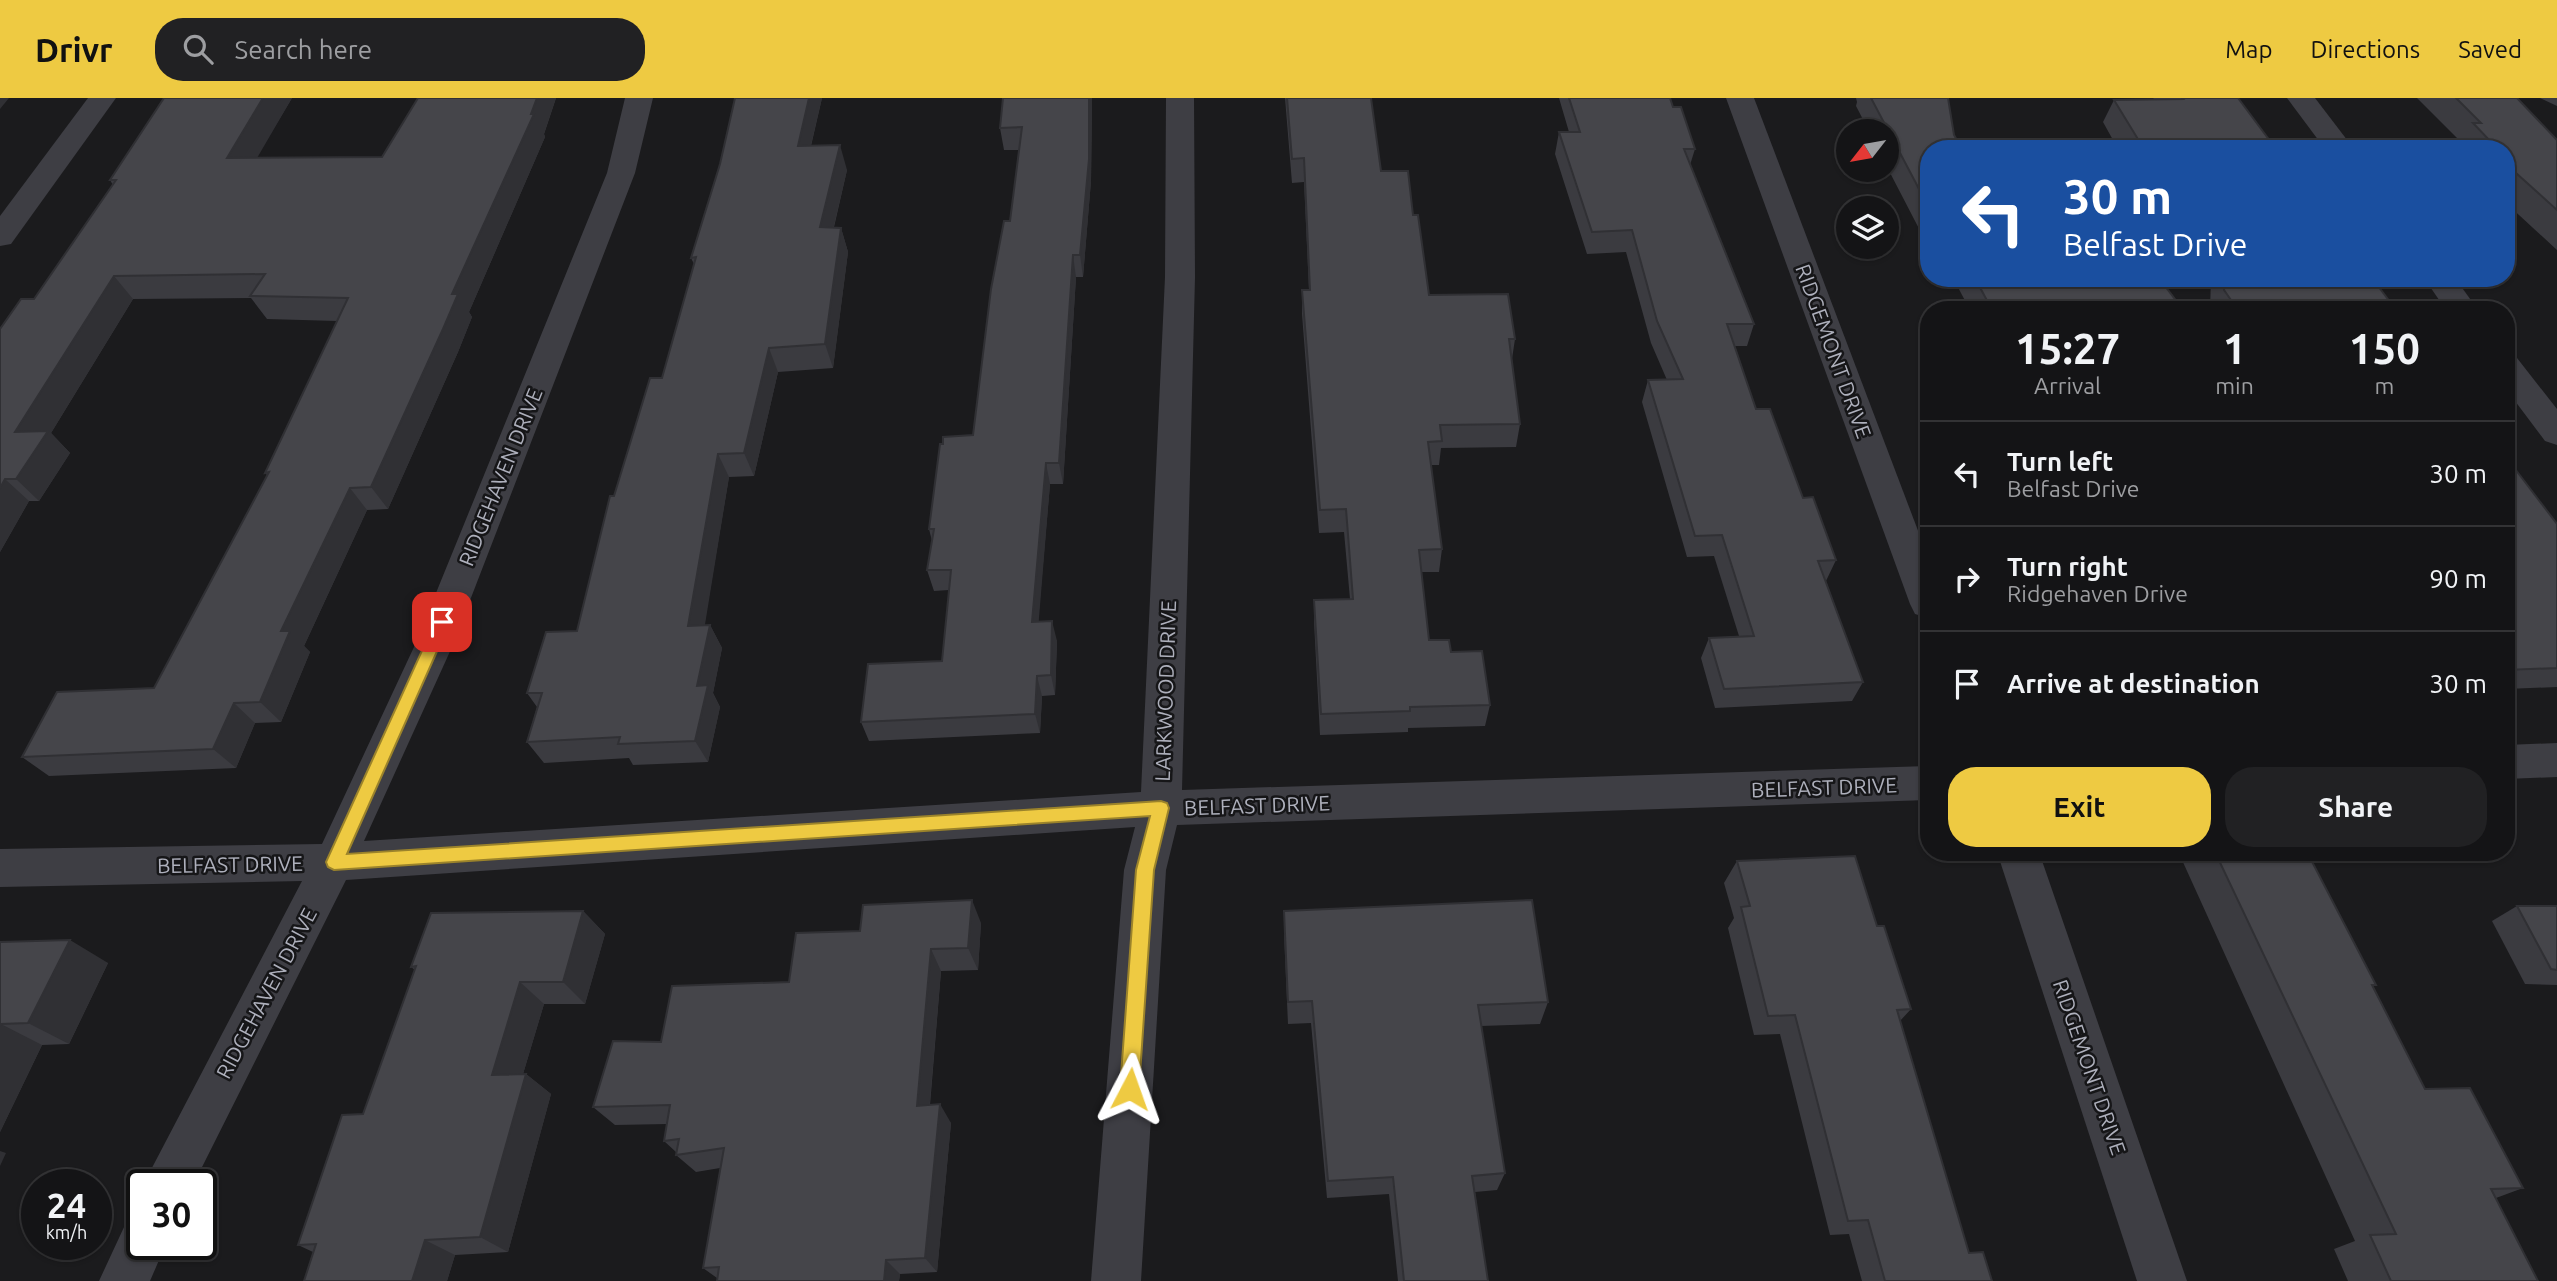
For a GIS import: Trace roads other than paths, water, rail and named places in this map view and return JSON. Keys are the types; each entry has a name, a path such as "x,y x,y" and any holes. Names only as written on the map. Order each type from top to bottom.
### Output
{"street":[{"path":"0,237 102,98"},
{"name":"RIDGEHAVEN DRIVE","path":"175,1169 334,862 433,647 621,173 639,98"},
{"name":"LARKWOOD DRIVE","path":"1116,1281 1145,870 1161,808 1180,277 1180,98"},
{"name":"RIDGEMONT DRIVE","path":"1740,98 1920,582"},
{"path":"2301,98 2333,140"},
{"path":"2515,378 2557,433"},
{"path":"2515,762 2557,760"},
{"name":"BELFAST DRIVE","path":"0,868 334,862 1161,808 1920,783"},
{"name":"RIDGEMONT DRIVE","path":"2021,861 2162,1281"},
{"path":"124,1281 133,1260"}]}
